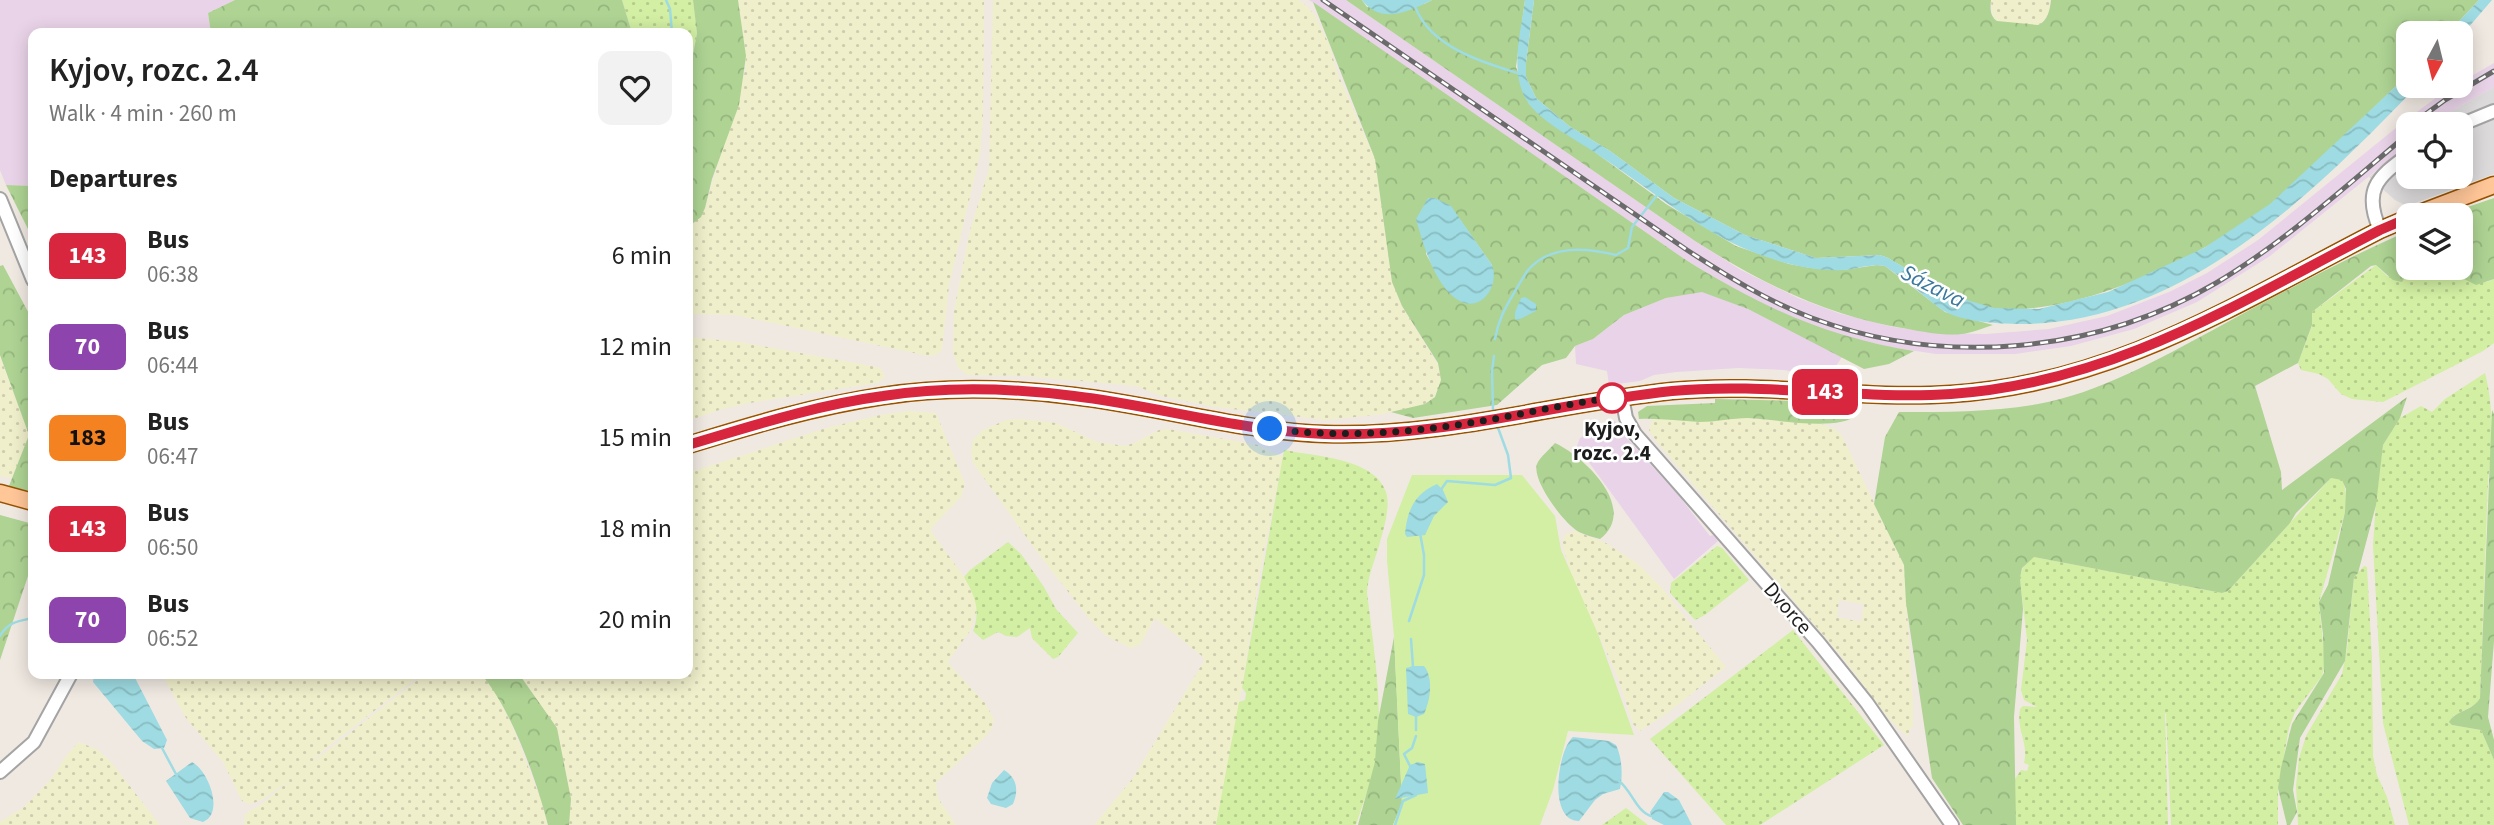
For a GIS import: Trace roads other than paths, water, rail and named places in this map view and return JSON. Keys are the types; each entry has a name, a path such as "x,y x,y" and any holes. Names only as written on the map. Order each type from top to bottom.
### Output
{"main road":[{"path":"2447,203 2494,185"},
{"path":"693,444 810,410 883,396 939,390 1030,391 1116,402 1276,429 1363,435 1464,424 1622,397 1715,389 1914,395 2028,385 2104,364 2156,344 2396,223"},
{"path":"4,494 28,501"}],"street":[{"path":"2473,120 2494,111"},
{"path":"2380,230 2371,203 2372,193 2379,178 2396,163"},
{"path":"0,199 28,268"},
{"name":"Dvorce","path":"1622,397 1626,418 1635,434 1818,642 1867,703 1952,825"},
{"path":"0,772 34,742 68,679"}],"water":[{"path":"1362,0 1432,0 1414,9 1386,14 1369,8"},
{"name":"Sázava","path":"1525,0 1534,0 1526,77 1536,98 1569,126 1610,151 1674,198 1745,235 1816,258 1880,255 1953,296 1994,308 2039,309 2108,292 2204,248 2270,204 2396,86 2396,98 2405,98 2335,168 2291,207 2243,244 2194,275 2141,300 2085,317 2007,324 1962,318 1944,311 1885,266 1836,270 1809,268 1762,256 1712,232 1535,111 1529,104 1519,80 1519,39"},
{"path":"2479,0 2492,0 2473,22 2459,21"},
{"path":"1428,198 1435,198 1451,206 1492,265 1494,273 1491,289 1481,301 1466,303 1458,300 1436,275 1416,219"},
{"path":"1525,297 1536,304 1536,311 1515,319 1521,298"},
{"path":"1437,484 1448,502 1434,516 1425,535 1407,537 1406,526 1413,504"},
{"path":"1424,666 1430,683 1424,714 1416,717 1408,714 1406,668"},
{"path":"93,679 136,679 167,740 164,748 154,749 142,741 93,682"},
{"path":"1573,737 1609,741 1616,745 1621,766 1620,789 1603,794 1595,800 1579,821 1569,818 1562,810 1558,784 1563,755"},
{"path":"192,762 204,773 212,792 213,810 210,817 203,822 190,818 166,781"},
{"path":"1418,762 1425,764 1428,793 1395,799 1410,765"},
{"path":"1004,770 1012,777 1016,789 1013,804 1006,808 991,804 987,798 992,783"},
{"path":"1664,792 1679,800 1692,825 1664,825 1652,819 1650,812"}],"waterway":[{"path":"666,0 670,9 672,28"},
{"path":"1413,0 1419,16 1442,40 1472,57 1520,74"},
{"path":"1495,339 1500,320 1528,270 1537,262 1558,252 1581,250 1616,255 1628,248 1632,227 1658,194"},
{"path":"1493,412 1494,356"},
{"path":"1440,491 1447,481 1495,485 1511,478 1508,455 1497,425"},
{"path":"1409,621 1424,575 1420,533"},
{"path":"0,636 10,625 28,619"},
{"path":"1411,639 1413,667"},
{"path":"1416,715 1416,730"},
{"path":"1410,766 1404,754 1412,748 1416,736"},
{"path":"162,748 177,776"},
{"path":"1619,781 1642,810 1651,816"},
{"path":"1395,825 1403,801 1416,793"}],"railway":[{"path":"1323,0 1687,250 1732,278 1763,296 1812,318 1862,333 1913,343 1965,347 2018,346 2070,338 2120,325 2169,307 2216,283 2266,250 2315,213 2396,144"},
{"path":"2428,112 2494,71"}],"place":[{"name":"Kyjov, rozc. 2.4","path":"1612,398"}]}
